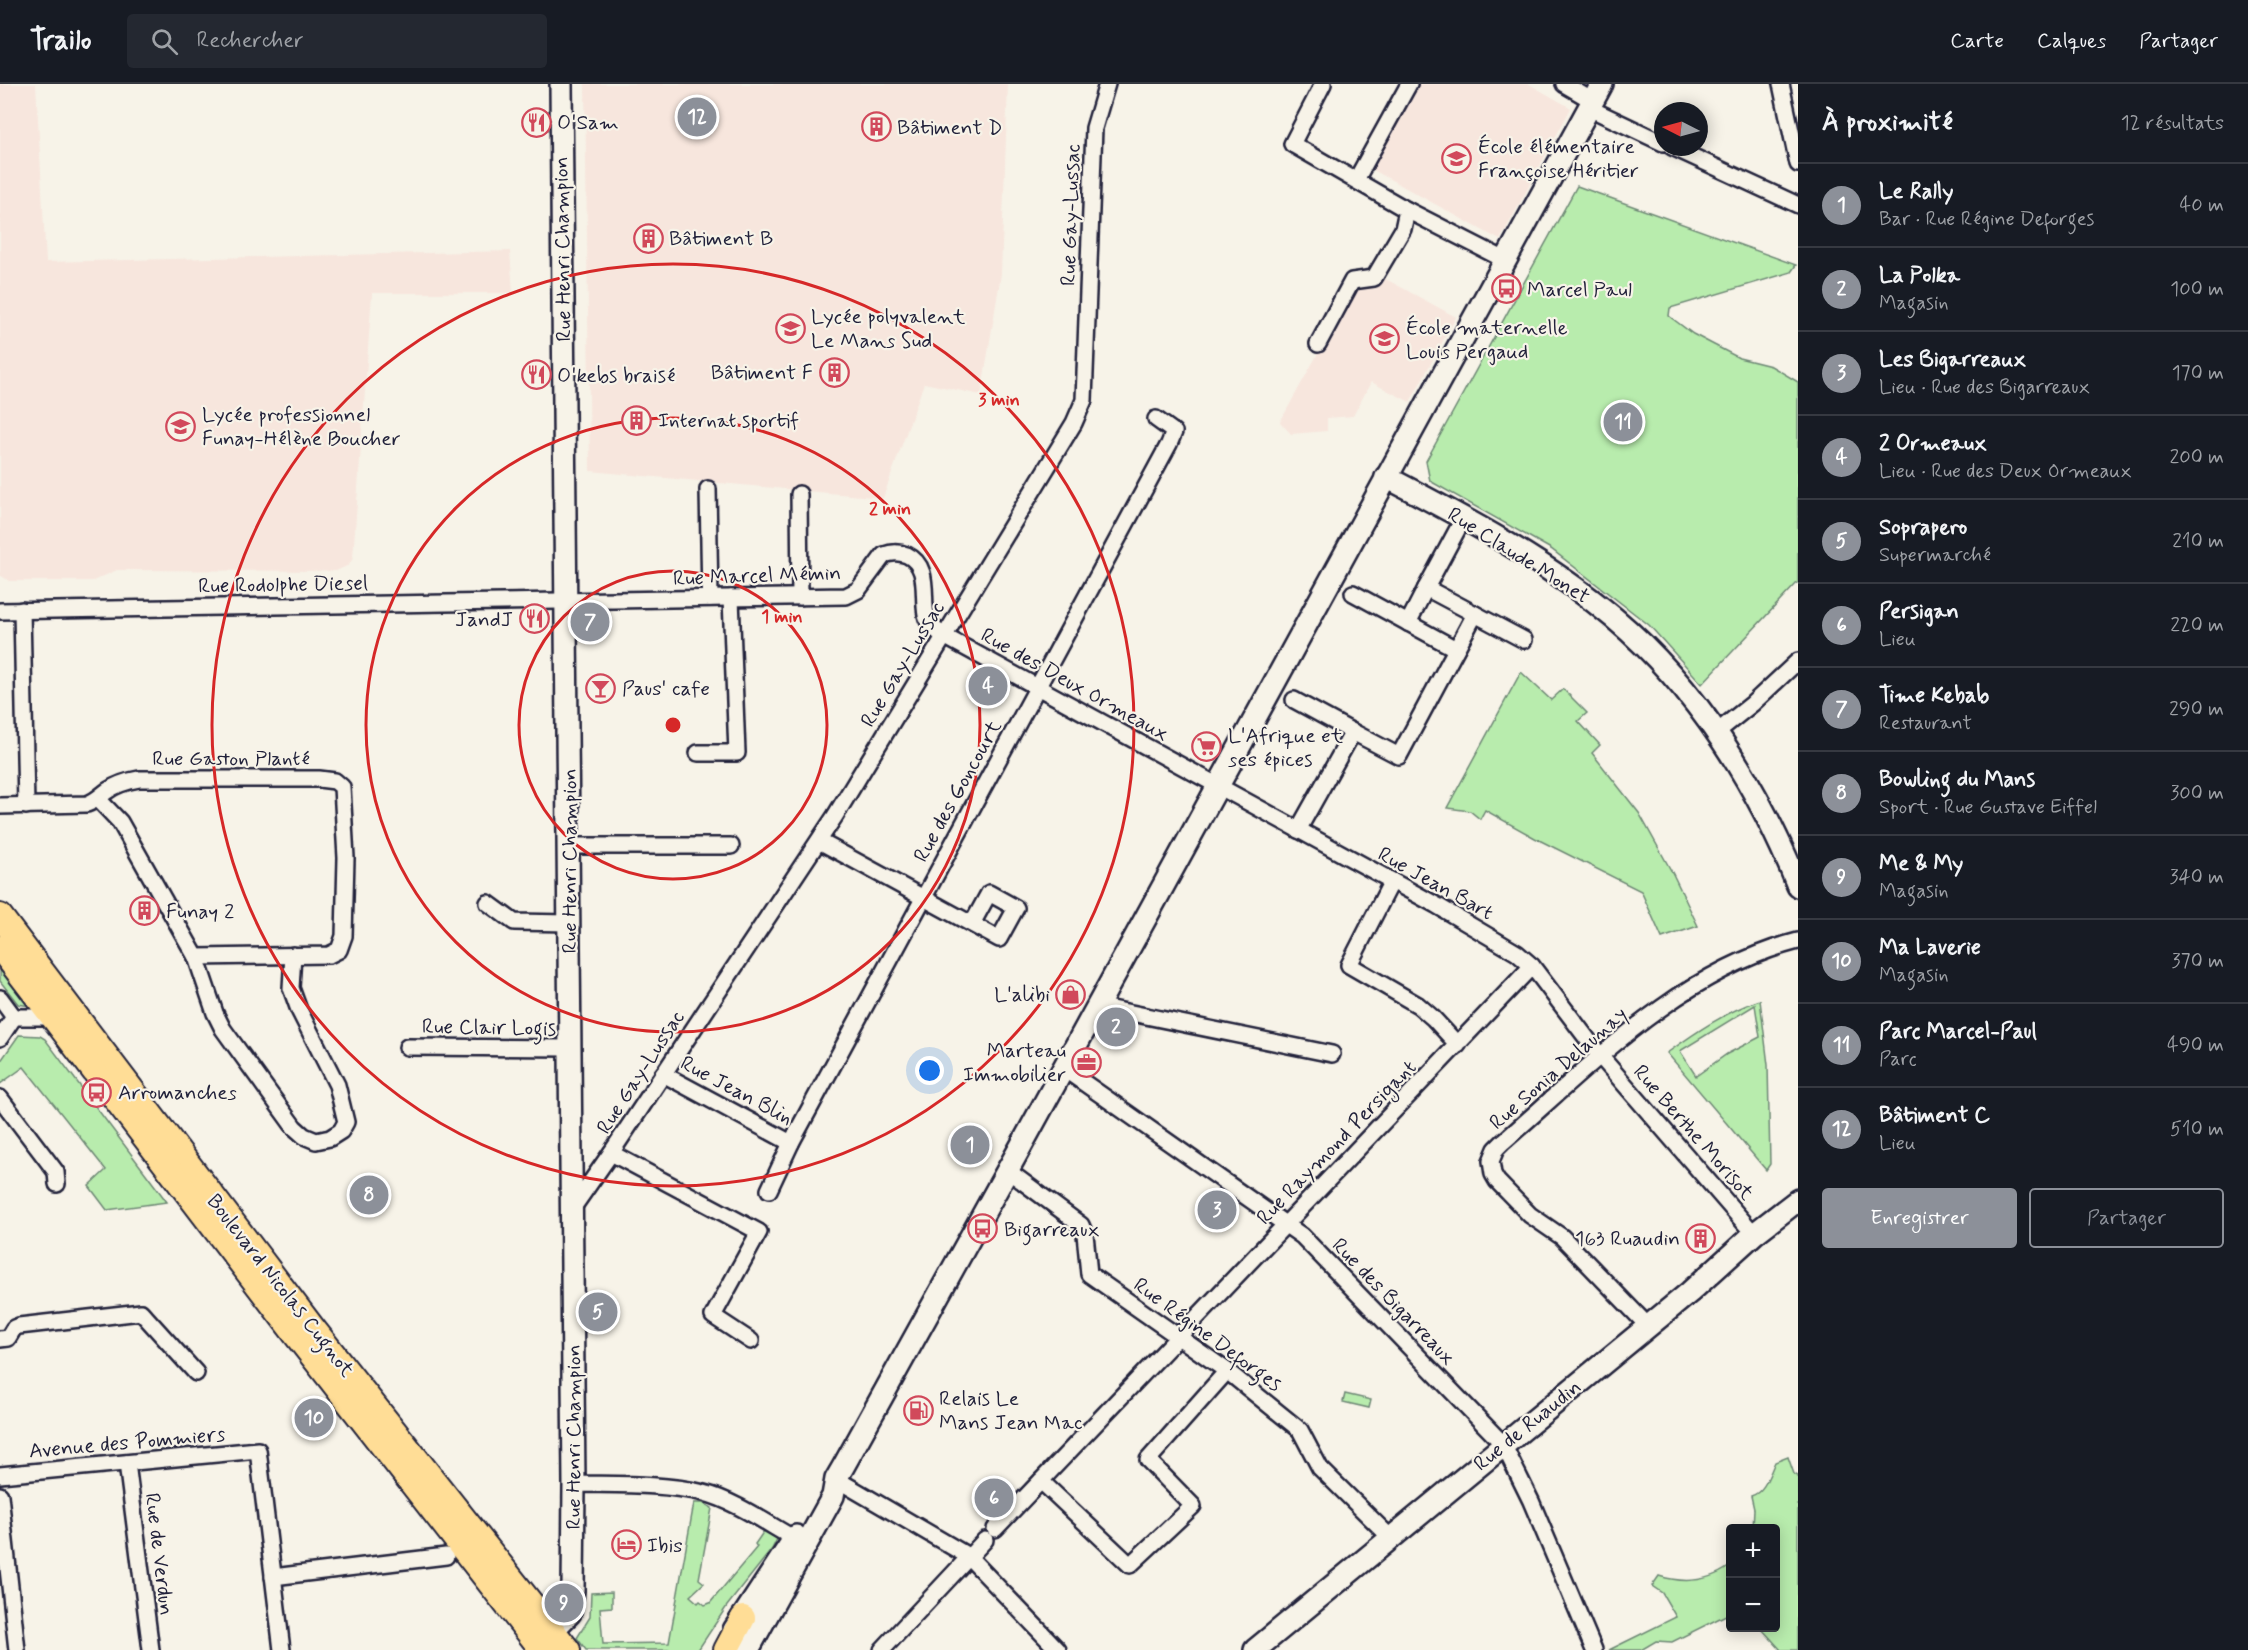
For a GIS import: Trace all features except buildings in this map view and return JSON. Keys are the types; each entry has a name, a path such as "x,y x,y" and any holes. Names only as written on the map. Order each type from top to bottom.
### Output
{"main road":[{"name":"Boulevard Nicolas Cugnot","path":"0,916 547,1640"},
{"name":"Boulevard Nicolas Cugnot","path":"0,948 299,1340 547,1640 568,1650"},
{"path":"726,1650 743,1618"}],"street":[{"name":"Rue Henri Champion","path":"547,1640 570,1613 573,1591 574,1484 561,84"},
{"name":"Rue Gay-Lussac","path":"572,1209 819,842 1074,423 1084,400 1094,128 1107,84"},
{"path":"1323,84 1292,144 1407,210 1505,260"},
{"path":"1356,180 1409,84"},
{"path":"1564,84 1595,98 1654,137"},
{"path":"1781,84 1798,164"},
{"path":"721,1650 795,1539 822,1493 836,1479 1595,98"},
{"path":"1692,156 1798,205"},
{"path":"1318,344 1352,281 1374,278 1403,229 1407,210"},
{"name":"Rue des Goncourt","path":"769,1190 791,1143 1169,444 1174,432 1156,419"},
{"name":"Rue Claude Monet","path":"1386,477 1535,560 1617,620 1670,673 1717,732 1740,767 1772,826 1798,886"},
{"path":"708,489 710,598"},
{"path":"799,494 800,597"},
{"path":"1408,623 1463,519"},
{"name":"Rue Marcel Mémin","path":"567,600 846,596 858,590 884,555 896,552 915,560 920,566 926,596 926,616 932,627 944,636"},
{"path":"1426,588 1524,640"},
{"path":"1353,593 1456,649"},
{"path":"698,753 737,753 731,598"},
{"name":"Rue Rodolphe Diesel","path":"0,611 567,600"},
{"path":"22,610 26,806"},
{"path":"1294,700 1399,756 1475,614"},
{"name":"Rue des Deux Ormeaux","path":"944,636 1217,786"},
{"path":"1717,732 1752,704 1798,661"},
{"path":"1298,830 1353,732"},
{"name":"Rue Gaston Planté","path":"0,806 87,804 99,800 106,792 123,782 139,779 319,779 335,781 342,786 346,858 344,936 339,950 329,955 196,957"},
{"name":"Rue Jean Bart","path":"1217,786 1392,881 1517,953 1532,966 1601,1057"},
{"path":"99,800 120,822 196,957 215,1013 223,1029 294,1127 304,1136 316,1141 330,1138 341,1131 346,1122 345,1111 338,1085 299,1010 291,988 293,955"},
{"path":"819,842 972,924"},
{"path":"568,846 731,846"},
{"path":"1392,881 1349,965 1418,1005 1458,1045"},
{"path":"488,903 514,922 569,923"},
{"name":"Rue Sonia Delaunay","path":"1647,1325 1562,1237 1538,1221 1510,1196 1497,1181 1491,1168 1493,1155 1503,1142 1653,1014 1687,991 1766,951 1798,941"},
{"name":"Rue Raymond Persigant","path":"882,1650 968,1556 1288,1224 1532,966"},
{"path":"0,998 14,1017"},
{"path":"1097,1006 1332,1054"},
{"path":"14,1017 52,1017"},
{"path":"0,1038 14,1017"},
{"name":"Rue Clair Logis","path":"407,1047 570,1048"},
{"name":"Rue Berthe Morisot","path":"1601,1057 1754,1234"},
{"name":"Rue des Bigarreaux","path":"1063,1068 1288,1224 1503,1444 1535,1511 1594,1650"},
{"name":"Rue Jean Blin","path":"663,1074 791,1143"},
{"path":"0,1098 56,1172 57,1184"},
{"path":"611,1154 759,1232 712,1316 751,1341"},
{"name":"Rue Régine Deforges","path":"1007,1170 1081,1225 1085,1234 1089,1274 1227,1371 1300,1430 1320,1468 1391,1538"},
{"name":"Rue de Ruaudin","path":"1255,1650 1647,1325 1690,1292 1754,1234 1798,1200"},
{"path":"0,1339 8,1338 14,1328 19,1326 141,1312 196,1374"},
{"path":"1041,1481 1130,1565 1193,1506 1148,1460 1227,1371"},
{"name":"Avenue des Pommiers","path":"0,1475 258,1450 273,1577"},
{"name":"Rue de Verdun","path":"127,1462 150,1650"},
{"path":"836,1479 968,1556 1058,1650"},
{"path":"748,1650 833,1496 836,1479"},
{"path":"574,1484 668,1487 706,1493 795,1539"},
{"path":"0,1496 7,1626 18,1650"},
{"path":"282,1650 273,1577 446,1556"}],"shaded area":[{"name":"Lycée professionnel Funay-Hélène Boucher","path":"0,84 36,84 46,262 510,251 513,293 372,293 353,558 349,565 336,571 117,570 93,581 9,581 0,575"},
{"name":"Lycée polyvalent Le Mans Sud","path":"585,84 1008,84 1001,274 981,395 924,383 883,498 590,471"},
{"name":"École élémentaire Françoise Héritier","path":"1411,84 1529,84 1571,108 1500,240 1366,166"},
{"name":"École maternelle Louis Pergaud","path":"1382,277 1456,317 1410,402 1371,382 1353,416 1327,418 1327,431 1291,434 1280,422 1356,285 1363,283 1375,289"}],"green space":[{"path":"1577,186 1796,265 1791,272 1670,308 1669,316 1693,334 1739,358 1771,366 1798,382 1798,582 1702,684 1649,625 1551,549 1430,481 1426,461"},
{"path":"1521,672 1551,700 1563,689 1587,713 1578,721 1600,745 1592,753 1639,813 1673,874 1698,926 1662,938 1641,891 1535,838 1485,810 1480,819 1470,811 1447,808"},
{"path":"0,960 35,1007 18,1004 0,981"},
{"path":"1760,1000 1768,1065 1770,1164 1766,1170 1667,1053 1711,1023","holes":["1755,1005 1760,1037 1727,1054 1696,1076 1680,1051"]},
{"path":"19,1035 40,1036 45,1039 167,1202 107,1210 89,1186 106,1170 24,1067 0,1084 0,1062"},
{"path":"1345,1394 1371,1400 1369,1408 1343,1402"},
{"path":"1788,1457 1794,1474 1798,1476 1798,1650 1781,1650 1765,1632 1780,1632 1780,1524 1753,1524 1754,1509 1751,1496 1763,1487 1775,1462"},
{"path":"694,1503 703,1503 712,1508 699,1579 704,1583 690,1596 698,1603 700,1601 705,1605 710,1603 757,1547 755,1544 766,1528 779,1535 772,1549 727,1606 698,1650 586,1650 577,1638 590,1617 591,1593 612,1592 612,1607 600,1608 603,1644 669,1643"},
{"path":"1726,1568 1726,1615 1672,1642 1656,1641 1641,1650 1609,1650 1676,1617 1662,1593 1652,1586 1659,1576 1687,1581 1705,1578"}],"place":[{"name":"Bâtiment C","path":"697,117"},
{"name":"O'Sam","path":"536,122"},
{"name":"Bâtiment D","path":"876,127"},
{"name":"École élémentaire Françoise Héritier","path":"1457,158"},
{"name":"Bâtiment B","path":"648,238"},
{"name":"Marcel Paul","path":"1506,289"},
{"name":"Lycée polyvalent Le Mans Sud","path":"790,328"},
{"name":"École maternelle Louis Pergaud","path":"1385,339"},
{"name":"Bâtiment F","path":"834,372"},
{"name":"O'kebs braisé","path":"536,375"},
{"name":"Internat sportif","path":"637,420"},
{"name":"Parc Marcel-Paul","path":"1623,422"},
{"name":"Lycée professionnel Funay-Hélène Boucher","path":"181,426"},
{"name":"JandJ","path":"534,619"},
{"name":"Time Kebab","path":"590,622"},
{"name":"2 Ormeaux","path":"988,686"},
{"name":"Paus' cafe","path":"601,688"},
{"name":"L'Afrique et ses épices","path":"1207,747"},
{"name":"Funay 2","path":"145,911"},
{"name":"L'alibi","path":"1071,994"},
{"name":"La Polka","path":"1116,1027"},
{"name":"Marteau Immobilier","path":"1087,1062"},
{"name":"Arromanches","path":"97,1092"},
{"name":"Le Rally","path":"970,1145"},
{"name":"Bowling du Mans","path":"369,1195"},
{"name":"Les Bigarreaux","path":"1217,1210"},
{"name":"Bigarreaux","path":"983,1229"},
{"name":"163 Ruaudin","path":"1701,1238"},
{"name":"Soprapero","path":"598,1312"},
{"name":"Relais Le Mans Jean Mac","path":"918,1410"},
{"name":"Ma Laverie","path":"314,1418"},
{"name":"Persigan","path":"994,1498"},
{"name":"Ibis","path":"626,1545"},
{"name":"Me & My","path":"564,1603"}]}
